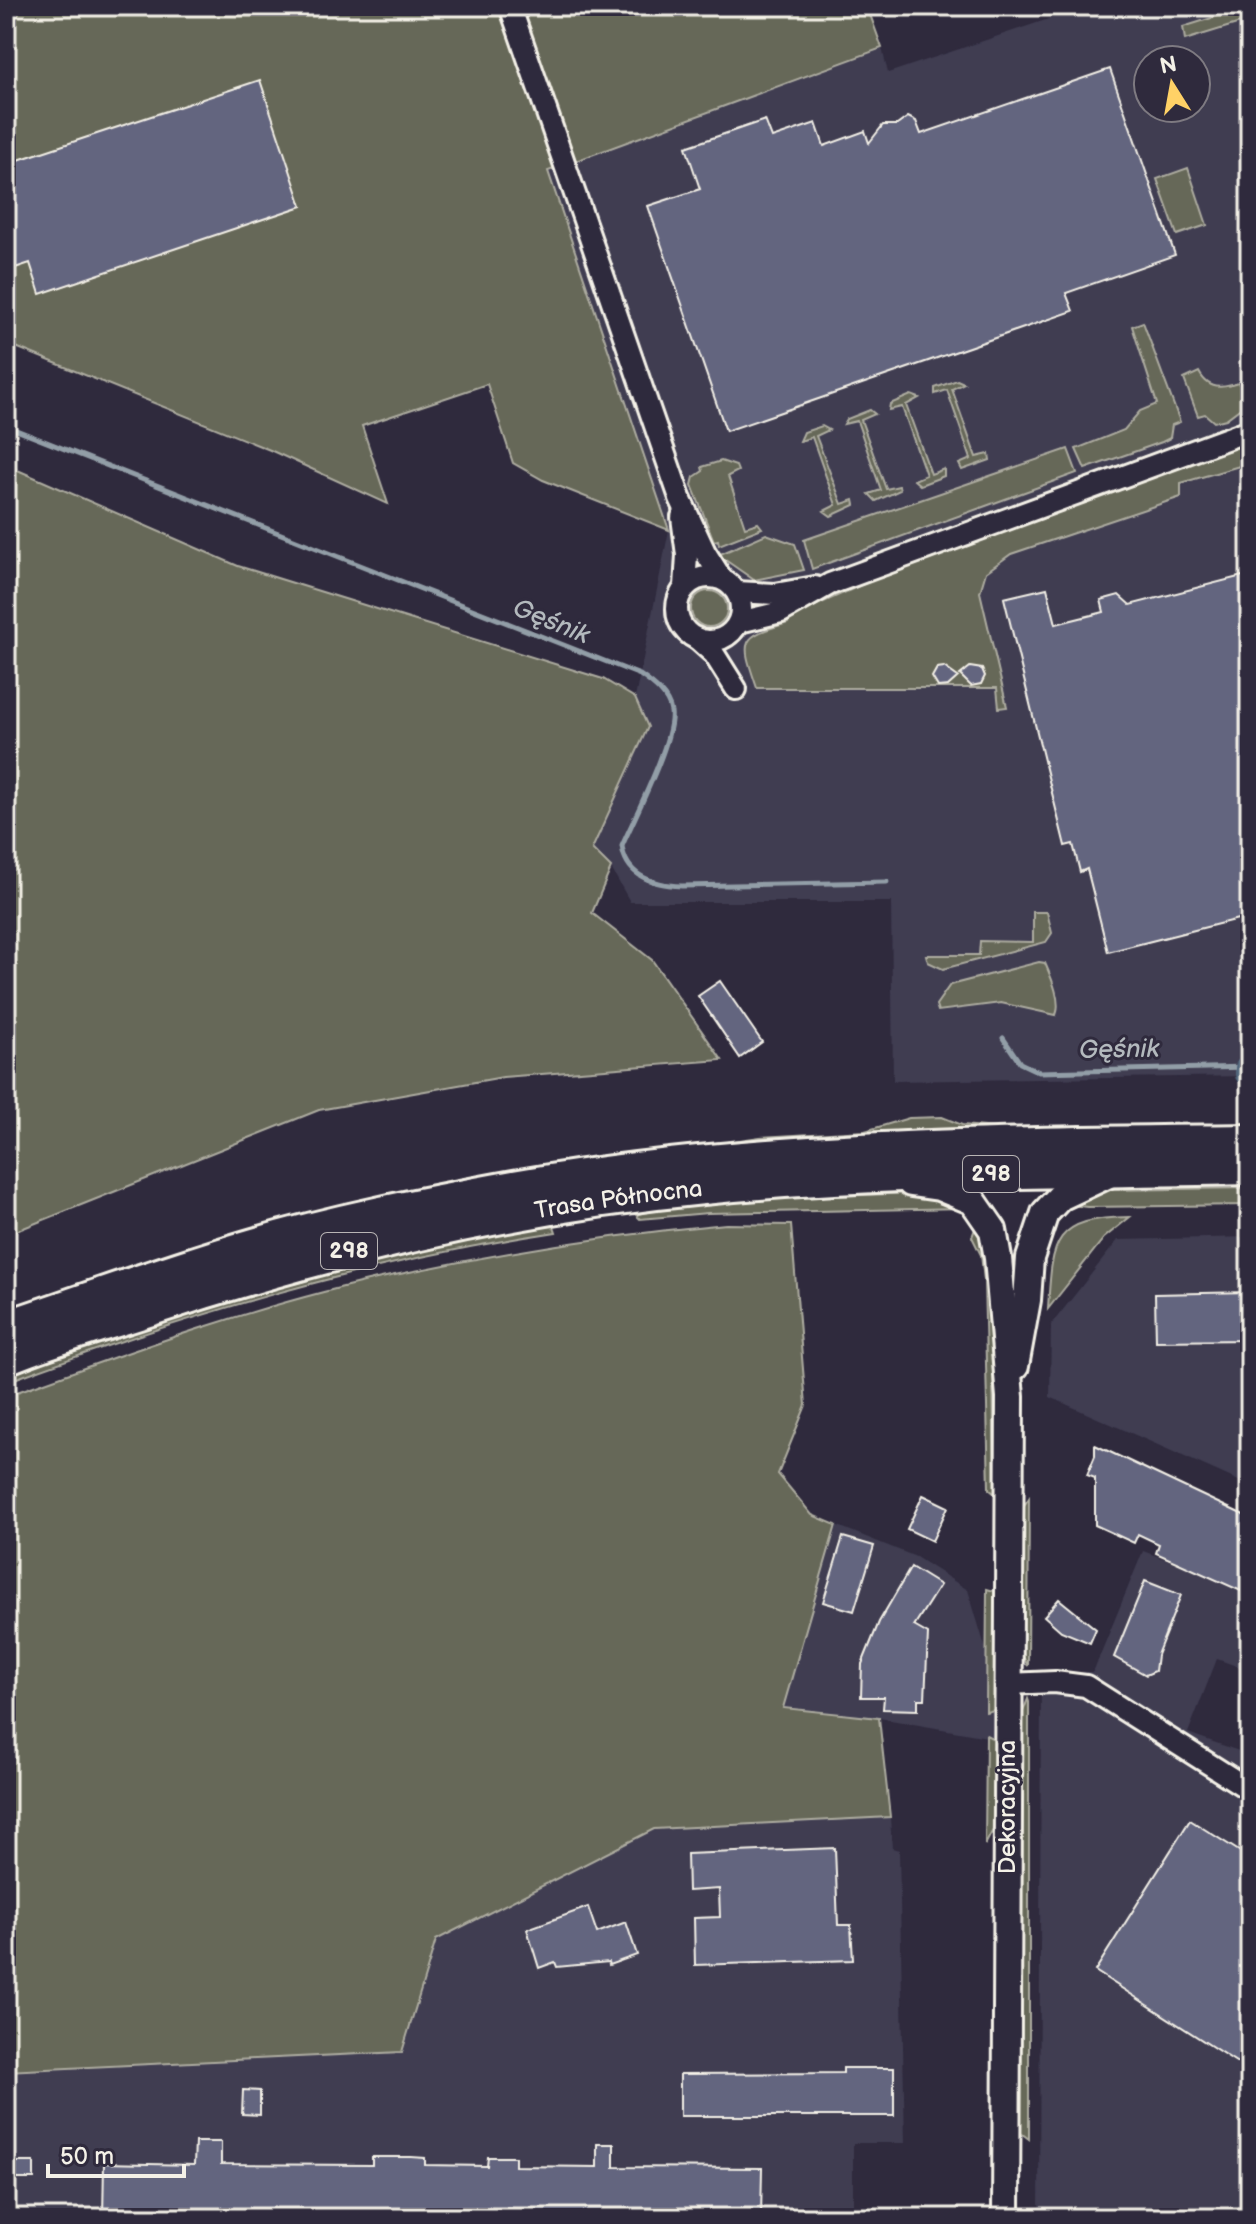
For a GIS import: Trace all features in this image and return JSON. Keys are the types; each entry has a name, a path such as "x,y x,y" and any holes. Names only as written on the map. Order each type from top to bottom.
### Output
{"main road":[{"name":"Trasa Północna","path":"6,1327 248,1246 362,1219 570,1178 699,1162 852,1150 1250,1141"},
{"name":"Trasa Północna","path":"6,1358 258,1273 450,1227 702,1188 868,1177 1250,1168"}],"street":[{"path":"510,6 680,498 705,552 741,602 736,626 736,689 714,654 681,625 678,615 677,605 685,587 687,555 680,498"},
{"path":"696,638 716,640 736,626 781,612 830,584 1250,430"},
{"path":"685,587 702,577 730,586 775,594 830,584"},
{"name":"Dekoracyjna","path":"1010,1397 1036,1234 1045,1213 1060,1197 1115,1171"},
{"name":"Dekoracyjna","path":"868,1177 939,1187 973,1201 987,1218 998,1258 1010,1397 1006,2218"},
{"path":"1008,1684 1055,1682 1086,1686 1250,1790"}],"shaded area":[{"path":"1087,6 1250,6 1250,1076 893,1081 891,902 630,902 611,868 592,850 648,728 635,698 669,530 548,171 882,48 888,73"},
{"path":"1250,1237 1250,1486 1050,1397 1051,1325 1118,1240"},
{"path":"1250,1509 1250,1671 1217,1659 1188,1733 1250,1755 1250,2218 1039,2218 1041,1673 1093,1672 1143,1551 1222,1580"},
{"path":"836,1525 916,1557 968,1590 993,1673 993,1738 879,1718 783,1708"},
{"path":"890,1817 892,1848 899,1850 905,2143 853,2143 853,2218 6,2218 6,2071 401,2052 435,1940 654,1829"}],"green space":[{"path":"6,6 867,6 882,48 548,171 669,530 543,480 513,463 487,384 362,426 388,504 270,450 6,343"},
{"path":"1250,6 1250,20 1185,40 1183,27"},
{"path":"1188,168 1207,225 1177,235 1157,179"},
{"path":"1143,322 1180,422 1172,425 1170,438 1162,442 1085,469 1076,449 1124,430 1140,411 1157,404 1132,326"},
{"path":"1199,372 1209,384 1222,387 1250,379 1250,401 1226,419 1214,422 1205,414 1198,416 1184,379"},
{"path":"957,380 964,383 952,389 976,457 989,454 990,460 962,470 959,464 971,459 947,390 935,394 935,388"},
{"path":"911,395 919,398 906,405 931,474 944,469 944,476 920,485 914,480 926,475 902,407 889,410 890,404"},
{"path":"870,410 875,414 861,420 886,489 899,486 900,490 876,501 869,494 881,490 857,421 844,424 847,419"},
{"path":"822,426 829,430 816,436 842,504 854,500 855,505 831,516 824,511 836,505 812,437 800,441 804,432"},
{"path":"1250,441 1250,463 1181,483 1181,497 1011,554 986,572 980,592 1007,707 999,708 997,688 757,688 747,650 752,637 760,632 788,623 788,618 879,577"},
{"path":"1068,449 1077,473 812,569 804,540"},
{"path":"721,461 736,466 738,471 728,476 745,527 758,523 762,528 719,545 718,540 714,541 692,485 694,477 703,471 702,467"},
{"path":"6,465 238,566 603,679 635,698 648,727 592,849 611,868 592,913 652,960 722,1060 503,1077 319,1110 6,1235"},
{"path":"766,534 795,544 804,570 754,580 718,555"},
{"path":"709,591 722,596 727,609 722,622 709,627 696,622 691,609 696,596"},
{"path":"1033,912 1047,912 1052,933 1046,942 943,969 928,962 926,955 979,955 980,941 1033,942"},
{"path":"1045,963 1055,989 1058,1003 1056,1015 1001,1003 938,1011 936,1005 950,985"},
{"path":"942,1117 962,1125 996,1128 996,1137 646,1154 760,1137 865,1131 909,1118"},
{"path":"1250,1188 1250,1205 1087,1207 1063,1204 1104,1190"},
{"path":"917,1193 967,1208 708,1213 640,1219 636,1215 674,1202"},
{"path":"1130,1217 1104,1238 1048,1309 1052,1266 1061,1238 1085,1222"},
{"path":"726,1224 791,1225 806,1405 778,1474 812,1515 836,1525 783,1708 879,1718 890,1817 654,1829 436,1940 402,2052 6,2071 6,1396 199,1329 346,1286 518,1251"},
{"path":"554,1226 556,1232 415,1258 277,1293 140,1335 6,1382 6,1368 283,1277 522,1228"},
{"path":"976,1226 991,1249 995,1494 989,1489 984,1280 981,1255 972,1237"},
{"path":"1029,1498 1028,1666 1021,1653 1023,1507"},
{"path":"987,1589 994,1591 994,1710 986,1712"},
{"path":"1028,1699 1029,2139 1021,2133 1021,1717"},
{"path":"986,1735 994,1739 993,1830 985,1845"}],"building":[{"path":"1110,69 1175,255 1066,293 1073,311 726,431 648,206 700,189 686,147 765,120 772,138 816,123 824,146 865,131 869,143 883,125 897,125 908,117 916,121 921,134"},
{"path":"260,80 302,206 40,294 30,263 6,271 6,164"},
{"path":"1250,574 1250,916 1108,952 1087,869 1080,872 1073,844 1065,846 1004,598 1047,588 1056,624 1104,612 1101,600 1119,595 1130,605"},
{"path":"944,667 958,677 948,686 938,687 932,677 937,668"},
{"path":"970,667 982,669 985,676 981,684 971,686 960,675"},
{"path":"720,981 762,1042 740,1058 698,996"},
{"path":"1250,1292 1250,1340 1156,1341 1155,1294"},
{"path":"1095,1445 1250,1518 1250,1595 1156,1553 1159,1544 1138,1534 1134,1543 1095,1525 1095,1478 1087,1475 1095,1456"},
{"path":"923,1495 948,1507 932,1541 907,1529"},
{"path":"843,1537 874,1546 854,1611 823,1602"},
{"path":"911,1567 940,1585 914,1626 928,1634 925,1699 918,1699 918,1710 883,1709 884,1697 861,1697 862,1664 879,1622"},
{"path":"1145,1581 1181,1595 1157,1655 1155,1671 1146,1675 1114,1657"},
{"path":"1059,1599 1096,1629 1090,1643 1061,1631 1044,1616"},
{"path":"1190,1820 1250,1858 1250,2071 1095,1971"},
{"path":"835,1848 838,1925 851,1925 853,1960 695,1965 694,1918 720,1917 719,1889 688,1891 687,1854"},
{"path":"588,1907 597,1933 626,1922 637,1955 609,1965 608,1962 557,1967 555,1962 539,1968 527,1929"},
{"path":"843,2068 894,2068 894,2116 680,2116 680,2074 843,2073"},
{"path":"243,2090 260,2091 260,2115 242,2114"},
{"path":"195,2142 221,2142 221,2164 372,2165 372,2157 411,2157 425,2158 425,2165 487,2166 488,2157 515,2157 515,2166 597,2167 597,2144 614,2144 614,2167 762,2168 761,2218 103,2218 104,2163 194,2165"},
{"path":"11,2162 34,2162 34,2179 11,2179"}],"waterway":[{"name":"Gęśnik","path":"6,426 640,675 664,696 671,712 667,740 622,846 629,865 643,877 661,884 682,886 887,882"},
{"name":"Gęśnik","path":"1003,1038 1020,1063 1039,1072 1250,1067"},
{"name":"Gęśnik","path":"1245,1067 1245,1075"}]}
